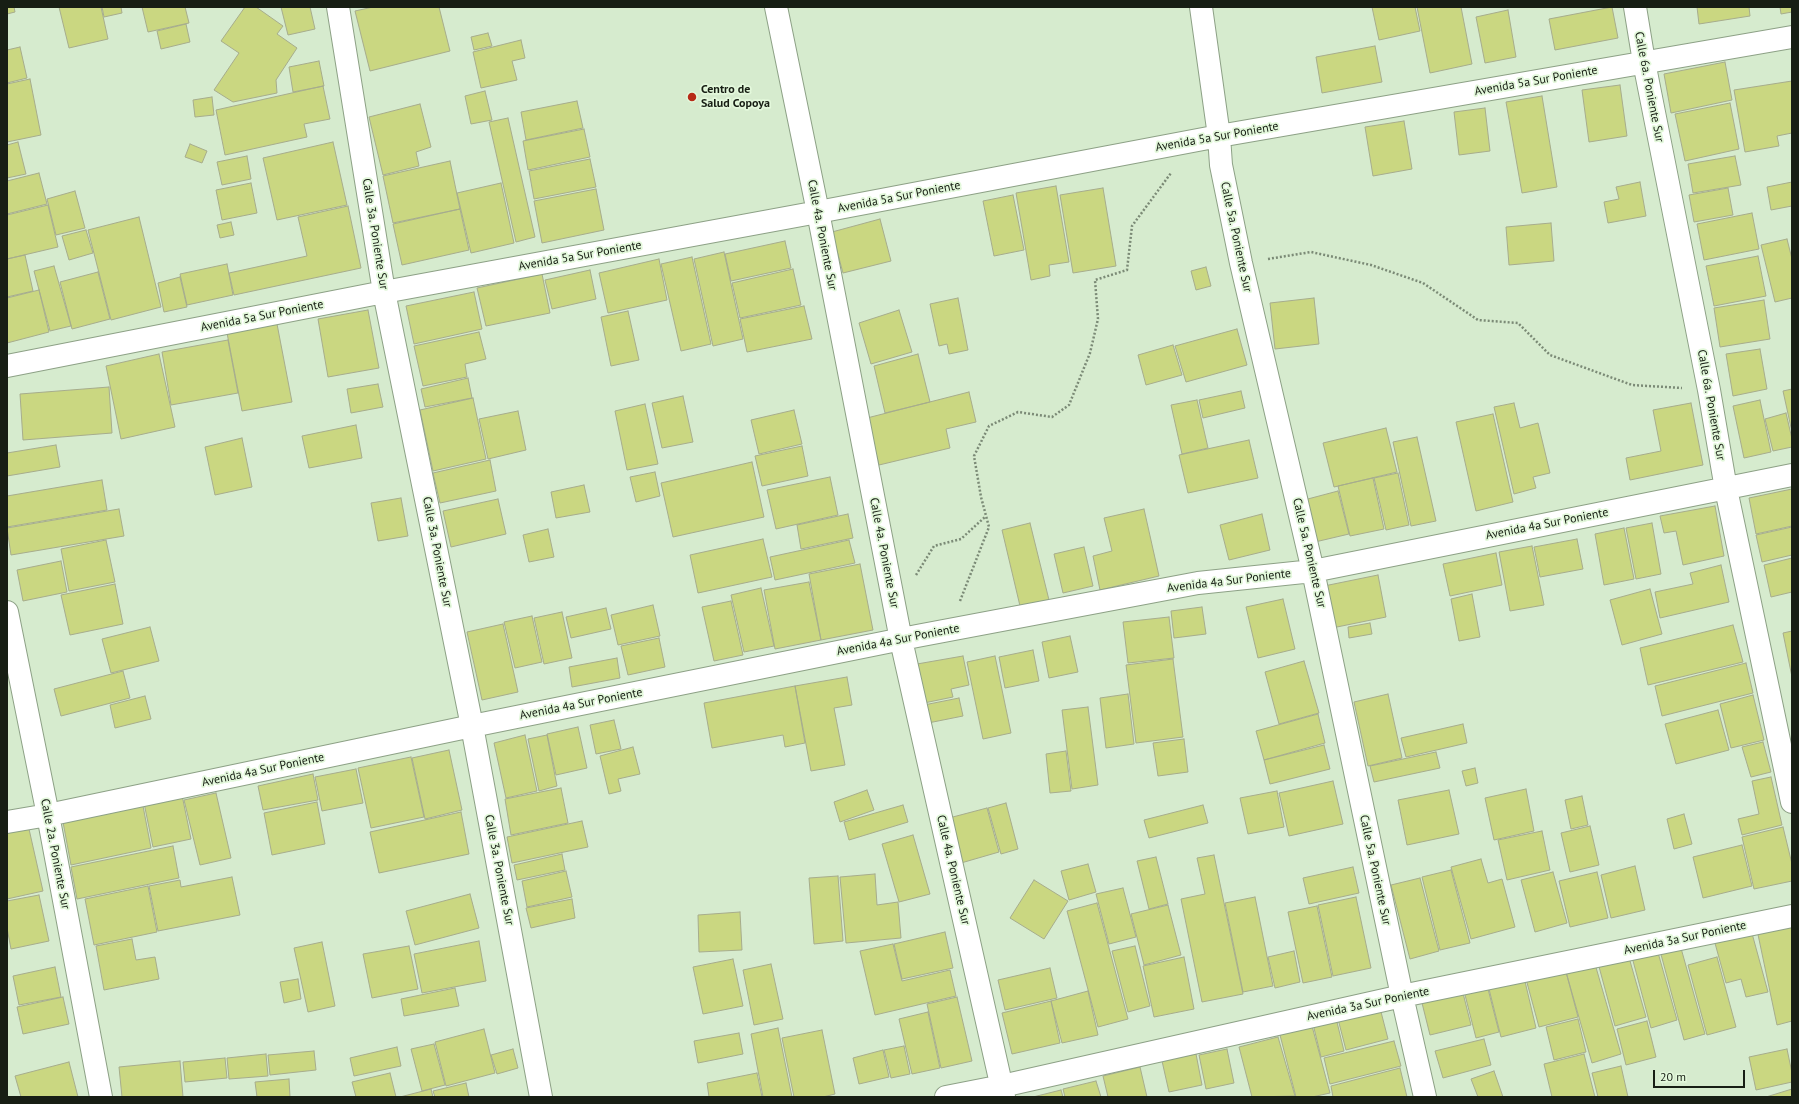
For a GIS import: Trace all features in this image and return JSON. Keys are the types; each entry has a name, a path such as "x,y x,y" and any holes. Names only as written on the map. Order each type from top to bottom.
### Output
{"street":[{"name":"Calle 3a. Poniente Sur","path":"338,7 384,292 472,726 541,1097"},
{"name":"Calle 4a. Poniente Sur","path":"776,7 818,212 901,640 1003,1092"},
{"name":"Calle 5a. Poniente Sur","path":"1201,7 1219,136 1221,165 1241,263 1314,571 1402,996 1425,1097"},
{"name":"Calle 6a. Poniente Sur","path":"1634,7 1709,390 1726,489 1792,802"},
{"name":"Avenida 5a Sur Poniente","path":"7,366 384,292 1219,136 1792,37"},
{"name":"Avenida 4a Sur Poniente","path":"7,822 48,815 472,726 947,631 1198,583 1314,571 1792,475"},
{"name":"Calle 2a. Poniente Sur","path":"7,612 48,815 100,1097"},
{"name":"Avenida 3a Sur Poniente","path":"946,1097 1003,1092 1402,996 1792,916"}],"path":[{"path":"947,631 990,527 981,497 974,456 989,426 1018,412 1052,417 1069,405 1090,353 1098,319 1095,280 1127,270 1132,226 1195,141"},
{"path":"1241,263 1311,252 1371,265 1423,283 1478,320 1518,323 1550,356 1632,385 1709,390"},
{"path":"914,579 934,546 961,539 986,516"}],"building":[{"path":"7,7 14,7 15,12 7,14"},
{"path":"59,7 101,7 108,39 69,48"},
{"path":"102,7 121,7 122,13 104,17"},
{"path":"142,7 185,7 189,23 148,32"},
{"path":"245,7 256,7 283,26 277,34 297,48 276,80 277,93 233,102 214,90 239,53 221,41"},
{"path":"281,7 310,7 315,29 288,35"},
{"path":"373,7 439,7 450,51 370,71 355,11"},
{"path":"1372,7 1415,7 1420,31 1379,40"},
{"path":"1417,7 1461,7 1472,64 1430,73"},
{"path":"1612,7 1618,38 1555,50 1549,19"},
{"path":"1697,7 1749,7 1750,16 1699,24"},
{"path":"1780,7 1792,7 1792,12 1781,14"},
{"path":"1508,10 1516,57 1485,63 1476,17"},
{"path":"186,24 190,42 161,49 157,31"},
{"path":"488,33 492,46 474,50 471,37"},
{"path":"521,40 525,58 512,61 517,80 481,88 473,52"},
{"path":"1375,46 1382,82 1322,93 1316,57"},
{"path":"20,47 27,78 7,83 7,50"},
{"path":"319,61 324,86 293,92 289,67"},
{"path":"1725,62 1732,100 1671,113 1664,74"},
{"path":"30,79 41,135 7,142 7,84"},
{"path":"1792,81 1792,133 1777,136 1779,146 1745,152 1734,90"},
{"path":"1620,85 1627,136 1589,142 1582,90"},
{"path":"323,86 330,119 304,124 307,137 225,155 216,110"},
{"path":"485,91 492,120 471,124 465,96"},
{"path":"1542,96 1557,187 1522,193 1506,102"},
{"path":"212,97 214,115 195,117 193,100"},
{"path":"577,101 583,128 526,140 521,112"},
{"path":"1730,103 1739,149 1685,161 1675,114"},
{"path":"420,104 431,147 416,152 419,166 383,175 369,117"},
{"path":"1485,108 1490,151 1459,155 1454,112"},
{"path":"508,118 535,237 516,242 489,122"},
{"path":"1404,121 1412,169 1373,176 1365,127"},
{"path":"584,129 590,157 528,170 523,141"},
{"path":"18,142 26,174 7,178 7,145"},
{"path":"333,142 347,205 277,220 263,158"},
{"path":"190,144 207,151 202,163 185,157"},
{"path":"247,156 251,179 222,185 217,162"},
{"path":"1735,156 1741,185 1693,193 1688,164"},
{"path":"590,159 596,187 534,199 529,171"},
{"path":"450,161 460,209 393,223 383,176"},
{"path":"39,173 47,204 7,214 7,181"},
{"path":"1640,182 1646,216 1608,223 1604,202 1619,199 1616,187"},
{"path":"1792,182 1792,206 1771,210 1767,187"},
{"path":"251,183 257,213 222,220 216,190"},
{"path":"501,183 514,243 471,253 457,193"},
{"path":"1056,186 1069,262 1049,265 1050,276 1031,280 1016,193"},
{"path":"1103,188 1116,266 1073,273 1060,195"},
{"path":"1728,188 1733,215 1694,222 1689,195"},
{"path":"596,189 604,230 542,243 534,201"},
{"path":"75,191 85,228 56,235 47,199"},
{"path":"1013,195 1024,250 994,256 983,201"},
{"path":"48,205 58,247 7,259 7,215"},
{"path":"348,206 361,268 234,295 229,273 307,256 298,217"},
{"path":"460,209 469,250 402,265 393,224"},
{"path":"1752,213 1759,249 1704,260 1697,224"},
{"path":"139,217 161,307 111,320 88,230"},
{"path":"880,219 891,261 843,273 832,232"},
{"path":"231,222 234,235 220,238 217,225"},
{"path":"1551,223 1554,261 1509,265 1506,227"},
{"path":"86,230 93,253 69,260 62,236"},
{"path":"1787,239 1792,259 1792,298 1775,302 1761,245"},
{"path":"785,241 791,268 731,281 725,254"},
{"path":"724,252 743,339 713,346 694,259"},
{"path":"25,255 33,291 7,297 7,259"},
{"path":"1758,256 1766,296 1714,306 1706,266"},
{"path":"692,257 711,344 681,351 661,264"},
{"path":"659,259 667,300 608,313 599,273"},
{"path":"227,264 233,295 187,305 180,274"},
{"path":"54,266 71,326 50,331 34,271"},
{"path":"1206,267 1211,286 1196,290 1191,271"},
{"path":"793,269 801,305 740,318 732,283"},
{"path":"590,270 596,299 552,309 545,280"},
{"path":"98,272 110,319 72,329 60,282"},
{"path":"542,274 550,313 486,326 477,288"},
{"path":"180,277 187,307 164,312 158,283"},
{"path":"39,290 49,332 7,343 7,298"},
{"path":"474,292 482,329 414,344 406,306"},
{"path":"958,298 968,350 949,354 947,344 939,346 930,304"},
{"path":"1314,298 1319,344 1275,349 1270,303"},
{"path":"1764,300 1770,339 1720,347 1714,308"},
{"path":"804,306 812,339 747,352 740,319"},
{"path":"368,310 379,368 328,377 318,319"},
{"path":"899,310 912,352 871,364 859,323"},
{"path":"628,311 639,360 611,366 601,317"},
{"path":"277,324 292,402 242,411 227,333"},
{"path":"1237,329 1247,365 1186,382 1175,346"},
{"path":"479,332 486,359 465,364 467,377 423,386 414,346"},
{"path":"228,340 238,393 171,405 162,352"},
{"path":"1173,345 1182,375 1146,385 1138,355"},
{"path":"1760,349 1767,389 1733,396 1726,354"},
{"path":"159,354 175,427 121,439 106,366"},
{"path":"918,354 930,402 885,413 874,366"},
{"path":"468,378 472,398 425,407 421,389"},
{"path":"378,384 383,407 351,413 347,389"},
{"path":"109,387 112,433 23,440 20,394"},
{"path":"1792,389 1792,432 1783,391"},
{"path":"1241,391 1245,408 1203,418 1199,400"},
{"path":"969,392 976,422 946,429 950,448 879,465 867,418"},
{"path":"683,396 693,442 662,448 652,403"},
{"path":"473,398 486,459 433,471 420,410"},
{"path":"1197,400 1208,448 1182,454 1171,405"},
{"path":"1760,400 1771,452 1744,458 1733,406"},
{"path":"1514,403 1520,428 1538,423 1550,473 1533,477 1536,488 1514,494 1494,407"},
{"path":"1691,403 1703,465 1630,480 1626,458 1661,451 1653,410"},
{"path":"645,404 658,464 627,470 615,411"},
{"path":"794,410 802,444 759,454 751,420"},
{"path":"518,411 526,450 488,459 479,419"},
{"path":"1786,413 1792,439 1792,447 1773,451 1765,419"},
{"path":"1493,414 1513,502 1476,511 1456,422"},
{"path":"356,425 362,458 309,468 302,436"},
{"path":"1386,428 1397,472 1334,487 1323,443"},
{"path":"1417,437 1436,521 1411,526 1393,442"},
{"path":"242,438 252,487 215,495 205,447"},
{"path":"1249,440 1258,478 1188,493 1179,455"},
{"path":"56,445 60,467 7,476 7,453"},
{"path":"802,446 808,476 762,486 755,456"},
{"path":"490,460 496,491 440,503 433,473"},
{"path":"752,462 764,517 673,537 661,483"},
{"path":"655,472 660,496 636,502 630,477"},
{"path":"1398,473 1409,525 1386,530 1374,478"},
{"path":"830,477 838,515 776,529 767,490"},
{"path":"1373,478 1384,529 1350,536 1338,486"},
{"path":"102,480 107,510 7,527 7,496"},
{"path":"584,485 590,512 556,518 551,492"},
{"path":"1792,489 1792,526 1756,534 1749,498"},
{"path":"1338,491 1349,534 1315,542 1304,500"},
{"path":"401,498 408,536 378,541 371,503"},
{"path":"498,499 506,534 451,547 443,511"},
{"path":"1715,506 1724,556 1683,565 1676,531 1664,533 1660,516"},
{"path":"119,509 124,536 11,555 7,528"},
{"path":"1144,509 1159,576 1100,590 1093,556 1112,551 1104,518"},
{"path":"848,514 853,538 801,549 797,525"},
{"path":"1262,514 1270,550 1229,560 1220,525"},
{"path":"1030,523 1049,600 1020,606 1002,530"},
{"path":"1652,523 1661,574 1636,579 1626,528"},
{"path":"1792,527 1792,555 1762,562 1756,535"},
{"path":"1624,528 1634,579 1604,585 1595,534"},
{"path":"548,529 554,557 529,562 523,535"},
{"path":"763,539 772,577 698,593 690,555"},
{"path":"1577,539 1583,569 1540,577 1534,547"},
{"path":"106,540 115,582 69,591 61,549"},
{"path":"849,540 855,563 775,580 770,557"},
{"path":"1532,546 1544,605 1510,611 1499,552"},
{"path":"1084,547 1093,586 1063,593 1054,554"},
{"path":"1496,553 1502,585 1450,596 1443,564"},
{"path":"1792,558 1792,592 1771,597 1764,565"},
{"path":"61,561 67,592 23,601 17,570"},
{"path":"860,564 873,630 821,640 809,574"},
{"path":"1721,565 1729,602 1660,618 1655,592 1693,584 1690,573"},
{"path":"1378,575 1386,617 1332,628 1324,586"},
{"path":"809,582 821,640 775,649 764,590"},
{"path":"115,584 123,624 70,635 61,595"},
{"path":"761,588 774,646 744,652 731,595"},
{"path":"1650,589 1662,634 1622,645 1610,600"},
{"path":"1472,594 1480,637 1459,641 1451,599"},
{"path":"1283,599 1295,649 1258,658 1246,607"},
{"path":"731,601 743,655 714,661 702,607"},
{"path":"653,605 660,636 618,645 611,615"},
{"path":"1202,607 1206,634 1174,638 1171,611"},
{"path":"606,608 611,629 571,638 566,617"},
{"path":"562,612 572,658 544,664 534,618"},
{"path":"532,616 542,662 515,668 504,622"},
{"path":"1169,617 1174,658 1128,663 1123,622"},
{"path":"1370,623 1372,634 1349,638 1348,627"},
{"path":"503,624 518,692 482,700 467,632"},
{"path":"1733,625 1743,662 1648,685 1640,648"},
{"path":"150,627 159,661 111,673 102,639"},
{"path":"1792,631 1792,677 1783,633"},
{"path":"1070,636 1078,672 1049,678 1042,642"},
{"path":"659,638 665,667 628,675 621,646"},
{"path":"1033,650 1039,681 1005,688 999,657"},
{"path":"963,656 969,685 951,689 953,697 924,703 917,664"},
{"path":"995,656 1011,733 983,739 967,662"},
{"path":"617,658 620,678 572,687 569,667"},
{"path":"1173,659 1183,737 1136,743 1126,665"},
{"path":"1304,661 1319,713 1279,724 1265,672"},
{"path":"1746,663 1753,693 1662,716 1655,686"},
{"path":"123,671 130,698 61,716 54,689"},
{"path":"847,677 852,705 834,708 845,765 811,771 795,686"},
{"path":"795,686 805,743 785,747 783,735 712,748 704,703"},
{"path":"1128,694 1134,744 1106,748 1100,698"},
{"path":"1388,694 1402,758 1368,766 1354,702"},
{"path":"1753,695 1764,740 1731,748 1720,704"},
{"path":"145,696 151,719 115,728 110,705"},
{"path":"959,698 963,716 928,723 924,705"},
{"path":"1088,707 1098,785 1072,789 1062,710"},
{"path":"1718,710 1729,750 1676,764 1665,724"},
{"path":"1318,714 1325,743 1264,760 1256,731"},
{"path":"614,720 621,749 596,754 590,725"},
{"path":"1463,724 1467,743 1406,757 1401,738"},
{"path":"578,727 587,768 556,775 547,734"},
{"path":"525,735 537,791 506,798 494,743"},
{"path":"547,735 557,786 539,791 528,739"},
{"path":"1184,739 1188,772 1158,776 1153,743"},
{"path":"1763,742 1771,772 1751,777 1742,747"},
{"path":"1324,745 1330,769 1270,784 1264,760"},
{"path":"633,747 640,774 618,779 621,791 609,794 600,756"},
{"path":"449,750 462,810 425,819 412,758"},
{"path":"1066,751 1071,791 1050,793 1046,754"},
{"path":"1436,752 1440,768 1374,782 1370,766"},
{"path":"411,757 424,817 371,828 358,768"},
{"path":"1475,768 1478,783 1466,786 1462,771"},
{"path":"356,769 363,803 322,811 315,777"},
{"path":"313,774 318,800 263,810 258,786"},
{"path":"1771,777 1782,825 1742,835 1738,819 1759,814 1752,781"},
{"path":"1333,781 1343,824 1289,836 1279,793"},
{"path":"561,788 568,823 511,835 505,799"},
{"path":"1526,789 1534,831 1494,840 1485,798"},
{"path":"867,790 874,810 840,822 834,802"},
{"path":"1449,790 1459,834 1407,845 1398,800"},
{"path":"1277,791 1284,827 1248,834 1240,798"},
{"path":"216,793 231,858 200,865 184,800"},
{"path":"182,795 191,839 153,847 144,803"},
{"path":"1582,796 1588,825 1571,829 1565,800"},
{"path":"317,802 325,844 272,855 264,813"},
{"path":"1006,803 1018,849 1001,854 988,808"},
{"path":"903,805 908,822 849,840 844,822"},
{"path":"1203,805 1208,823 1149,838 1144,820"},
{"path":"143,806 151,848 71,865 63,822"},
{"path":"987,808 999,852 961,863 949,818"},
{"path":"461,812 469,854 379,873 370,832"},
{"path":"1684,814 1692,844 1674,849 1667,819"},
{"path":"582,821 588,847 512,863 507,837"},
{"path":"1590,826 1599,865 1570,872 1561,833"},
{"path":"1783,827 1792,864 1792,881 1754,889 1742,837"},
{"path":"29,829 43,891 7,899 7,833"},
{"path":"1542,831 1550,870 1507,880 1498,840"},
{"path":"913,835 930,894 899,902 882,844"},
{"path":"1742,845 1752,886 1703,898 1693,857"},
{"path":"173,846 179,878 77,899 71,867"},
{"path":"562,854 565,870 517,880 514,865"},
{"path":"1214,855 1243,994 1202,1002 1181,899 1205,894 1197,858"},
{"path":"1156,857 1168,904 1149,909 1137,861"},
{"path":"1481,859 1488,883 1502,879 1515,927 1471,939 1451,867"},
{"path":"1088,864 1096,892 1069,900 1061,871"},
{"path":"1635,866 1645,910 1611,918 1601,875"},
{"path":"1353,867 1359,893 1309,904 1303,878"},
{"path":"1451,870 1470,943 1440,950 1422,877"},
{"path":"566,871 572,897 527,907 522,881"},
{"path":"1553,872 1567,923 1535,932 1521,880"},
{"path":"1597,872 1608,918 1570,927 1559,881"},
{"path":"875,874 877,905 898,902 901,938 846,943 840,877"},
{"path":"838,876 843,941 814,944 809,878"},
{"path":"232,877 240,915 158,931 149,886 180,880 181,887"},
{"path":"1420,878 1439,951 1410,959 1391,885"},
{"path":"1034,880 1068,901 1044,939 1010,918"},
{"path":"148,886 157,932 94,945 85,899"},
{"path":"1123,888 1136,937 1109,944 1096,894"},
{"path":"470,894 479,928 415,945 406,911"},
{"path":"39,895 49,941 11,949 7,928 7,901"},
{"path":"1255,897 1273,986 1243,992 1225,903"},
{"path":"1356,897 1371,968 1333,976 1318,905"},
{"path":"572,899 575,918 531,928 526,908"},
{"path":"1097,903 1128,1019 1098,1027 1067,911"},
{"path":"1168,905 1181,955 1144,965 1131,914"},
{"path":"1317,906 1332,977 1303,983 1288,912"},
{"path":"740,912 742,950 699,952 698,915"},
{"path":"1792,917 1792,1021 1777,1025 1756,925"},
{"path":"1750,926 1768,992 1746,997 1741,979 1726,983 1713,936"},
{"path":"945,932 953,968 902,979 894,944"},
{"path":"132,939 136,960 155,957 159,979 104,990 96,946"},
{"path":"479,941 486,981 422,993 414,954"},
{"path":"1679,941 1705,1034 1684,1040 1659,947"},
{"path":"322,942 335,1006 308,1012 294,948"},
{"path":"893,944 902,981 950,970 956,996 875,1015 860,951"},
{"path":"409,946 418,989 372,998 363,954"},
{"path":"1135,946 1150,1006 1128,1012 1112,951"},
{"path":"1657,949 1677,1020 1651,1028 1632,957"},
{"path":"1294,951 1300,982 1275,988 1268,957"},
{"path":"1628,954 1646,1017 1615,1026 1598,963"},
{"path":"1184,957 1194,1009 1154,1017 1143,966"},
{"path":"1717,957 1736,1027 1707,1035 1688,965"},
{"path":"733,959 743,1006 703,1014 693,967"},
{"path":"771,964 783,1019 754,1025 743,970"},
{"path":"1595,964 1621,1054 1592,1063 1566,972"},
{"path":"55,967 61,997 19,1005 13,976"},
{"path":"1050,968 1057,998 1005,1010 998,980"},
{"path":"1565,968 1578,1017 1539,1027 1526,979"},
{"path":"1523,973 1536,1028 1501,1037 1487,981"},
{"path":"298,979 301,999 284,1003 280,982"},
{"path":"1486,981 1499,1032 1476,1038 1463,987"},
{"path":"455,988 459,1006 404,1016 401,999"},
{"path":"1462,989 1471,1025 1430,1035 1421,999"},
{"path":"1088,991 1098,1035 1062,1043 1051,1001"},
{"path":"63,997 69,1024 23,1034 17,1007"},
{"path":"957,997 972,1061 941,1068 927,1004"},
{"path":"1051,1001 1060,1043 1012,1054 1002,1013"},
{"path":"1380,1008 1388,1039 1346,1050 1338,1019"},
{"path":"928,1012 940,1068 912,1074 899,1019"},
{"path":"1336,1018 1344,1051 1321,1057 1313,1024"},
{"path":"1578,1019 1586,1052 1554,1060 1546,1027"},
{"path":"1647,1021 1656,1057 1626,1065 1617,1029"},
{"path":"1312,1026 1330,1093 1312,1097 1296,1097 1280,1035"},
{"path":"778,1028 792,1097 763,1097 751,1034"},
{"path":"484,1029 495,1073 446,1086 435,1042"},
{"path":"822,1030 835,1094 823,1097 794,1097 782,1038"},
{"path":"739,1033 743,1054 698,1063 694,1041"},
{"path":"1278,1037 1295,1096 1252,1097 1239,1047"},
{"path":"1484,1039 1491,1065 1443,1078 1435,1051"},
{"path":"1394,1041 1401,1066 1330,1084 1324,1058"},
{"path":"434,1044 445,1085 422,1091 411,1049"},
{"path":"904,1046 910,1074 891,1078 884,1050"},
{"path":"397,1047 401,1066 354,1076 350,1058"},
{"path":"513,1049 518,1068 497,1074 491,1055"},
{"path":"1227,1049 1234,1083 1206,1089 1199,1055"},
{"path":"1787,1049 1792,1073 1792,1082 1756,1090 1749,1057"},
{"path":"883,1050 889,1077 859,1084 853,1058"},
{"path":"314,1051 316,1070 270,1075 268,1055"},
{"path":"266,1054 268,1076 229,1079 227,1058"},
{"path":"1196,1054 1202,1085 1169,1092 1162,1061"},
{"path":"1584,1054 1595,1097 1552,1097 1544,1064"},
{"path":"225,1058 227,1078 185,1082 183,1062"},
{"path":"180,1061 183,1097 122,1097 119,1067"},
{"path":"69,1062 78,1097 21,1097 15,1076"},
{"path":"1621,1066 1628,1097 1598,1097 1592,1073"},
{"path":"1140,1067 1147,1097 1108,1097 1103,1076"},
{"path":"1400,1068 1407,1097 1333,1097 1331,1086"},
{"path":"1494,1071 1503,1097 1478,1097 1471,1079"},
{"path":"390,1073 396,1097 356,1097 352,1082"},
{"path":"757,1073 762,1097 709,1097 707,1083"},
{"path":"289,1079 290,1097 257,1097 255,1082"},
{"path":"1096,1081 1101,1097 1065,1097 1063,1089"},
{"path":"466,1083 469,1097 435,1097 433,1091"},
{"path":"431,1089 433,1097 400,1097"},
{"path":"1792,1089 1792,1097 1766,1097"},
{"path":"1061,1090 1063,1097 1033,1097"}],"place":[{"name":"Centro de Salud Copoya","path":"692,97"}]}
